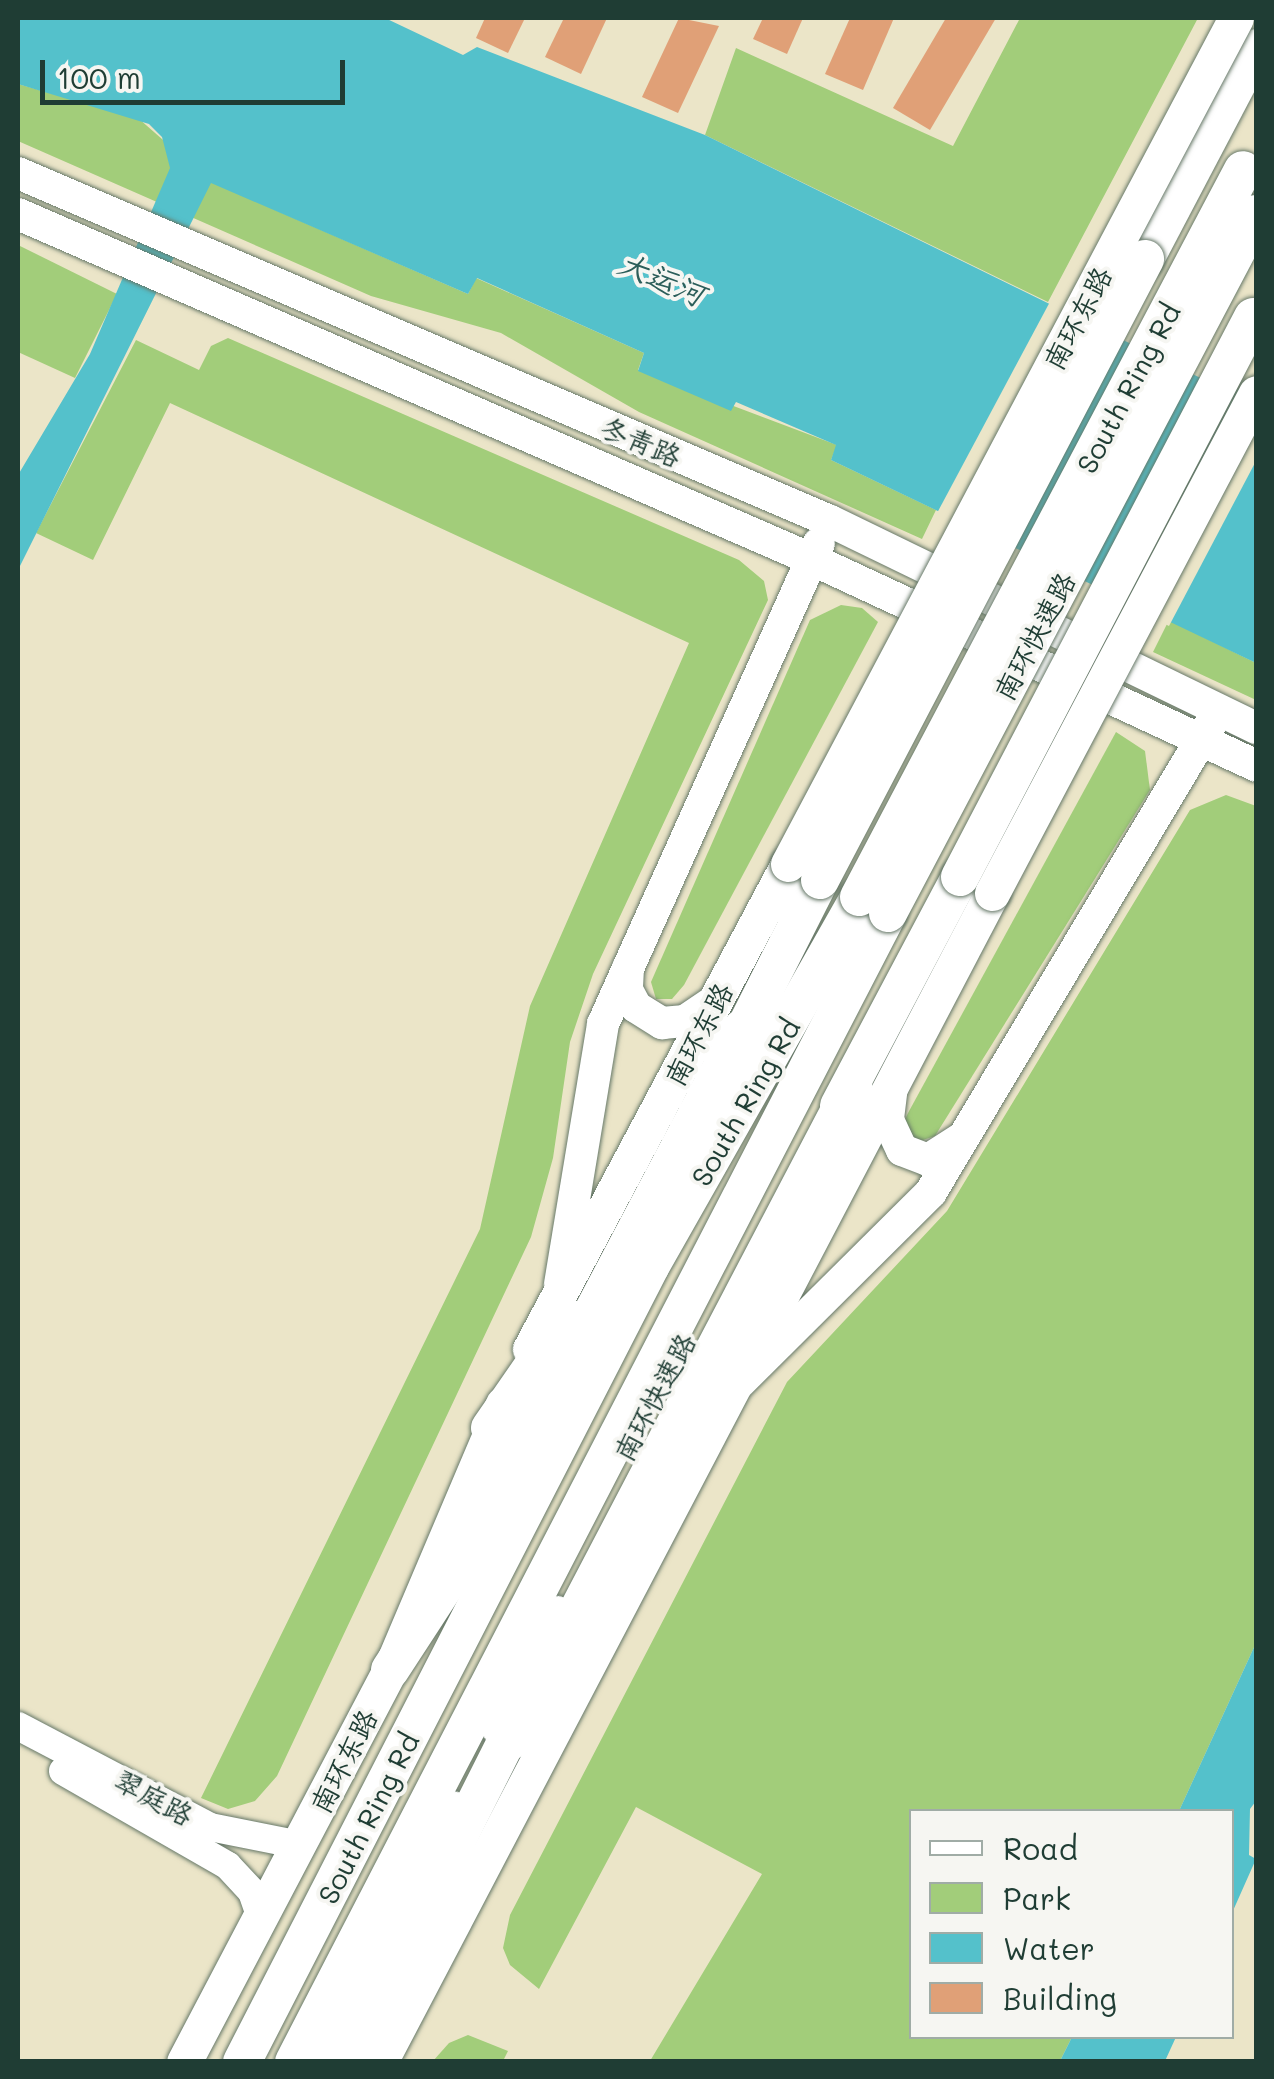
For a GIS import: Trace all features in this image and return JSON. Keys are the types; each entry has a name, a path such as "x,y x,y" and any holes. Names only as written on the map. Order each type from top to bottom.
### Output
{"highway":[{"path":"221,2062 679,1165 742,1028 804,872 1254,54"},
{"name":"South Ring Rd","path":"242,2062 650,1267 874,905 1256,146"},
{"name":"南环快速路","path":"468,1721 608,1484 702,1306 874,905 1256,214"},
{"path":"702,1306 853,1086 976,885 1256,311"},
{"name":"南环快速路","path":"294,2062 810,1058"},
{"path":"346,2062 853,1086"},
{"path":"650,1267 679,1165"},
{"path":"490,1428 679,1165"},
{"path":"390,1670 465,1555 679,1165"},
{"path":"509,1742 608,1484"},
{"path":"221,2062 312,1926"}],"main road":[{"name":"南环东路","path":"184,2062 390,1670 490,1428 559,1291 716,1000 804,872 1236,18"},
{"name":"冬青路","path":"18,173 185,248 830,521 1256,728"},
{"name":"冬青路","path":"18,214 811,559 1256,766"},
{"path":"380,2062 893,1082 976,885 1256,393"},
{"path":"559,1291 595,1052 628,968 830,521"},
{"path":"730,1392 891,1238 931,1192 1219,709"},
{"path":"628,968 630,998 662,1023 685,1021 716,1000"},
{"path":"893,1082 889,1128 909,1155 939,1157 970,1128"}],"street":[{"path":"319,2062 558,1607"},
{"name":"翠庭路","path":"18,1726 210,1827 300,1845"},
{"name":"翠庭路","path":"18,1747 228,1866 252,1892 260,1918"}],"green space":[{"path":"1020,18 1198,18 1048,302 705,135 736,48 953,146"},
{"path":"18,84 138,118 211,182 468,294 476,278 644,353 638,370 837,445 831,460 936,510 922,539 639,412 501,333 371,296 18,141"},
{"path":"18,245 117,294 75,378 18,352"},
{"path":"228,338 739,560 764,581 768,600 593,974 570,1042 553,1158 531,1237 277,1776 255,1801 228,1809 201,1798 480,1229 530,1006 689,643 170,403 93,560 36,533 136,340 199,370 211,346"},
{"path":"841,605 862,608 878,622 684,985 672,999 656,999 651,982 810,620"},
{"path":"1169,620 1256,663 1256,700 1153,652"},
{"path":"1116,732 1145,751 1150,790 935,1136 917,1142 903,1124 908,1113"},
{"path":"1226,795 1256,806 1256,1643 1180,1809 909,1809 909,2039 1071,2039 1060,2061 650,2061 762,1874 636,1807 539,1989 510,1965 503,1948 510,1915 787,1382 947,1211 1190,810"},
{"path":"468,2035 508,2051 503,2061 433,2061 449,2043"}],"water":[{"name":"大运河","path":"18,18 385,18 463,55 477,47 705,135 1223,389 1256,388 1256,663 831,460 836,445 736,402 731,411 638,371 644,353 477,278 468,294 211,183 18,570 18,475 90,354 170,168 162,137 149,124 18,84"},
{"path":"1256,1643 1256,1801 1250,1809 1249,1855 1256,1859 1234,1908 1234,1809 1180,1809"},
{"path":"1071,2039 1175,2039 1165,2061 1060,2061"}],"pier":[{"path":"1052,298 1095,320 980,536 936,515"},
{"path":"1256,383 1256,461 1169,626 1126,605"}],"building":[{"path":"485,18 525,18 508,53 476,38"},
{"path":"564,18 607,18 581,74 545,57"},
{"path":"679,18 719,26 678,113 642,97"},
{"path":"763,18 803,18 787,54 753,39"},
{"path":"850,18 894,18 863,90 825,74"},
{"path":"946,18 996,18 930,130 893,108"}]}
